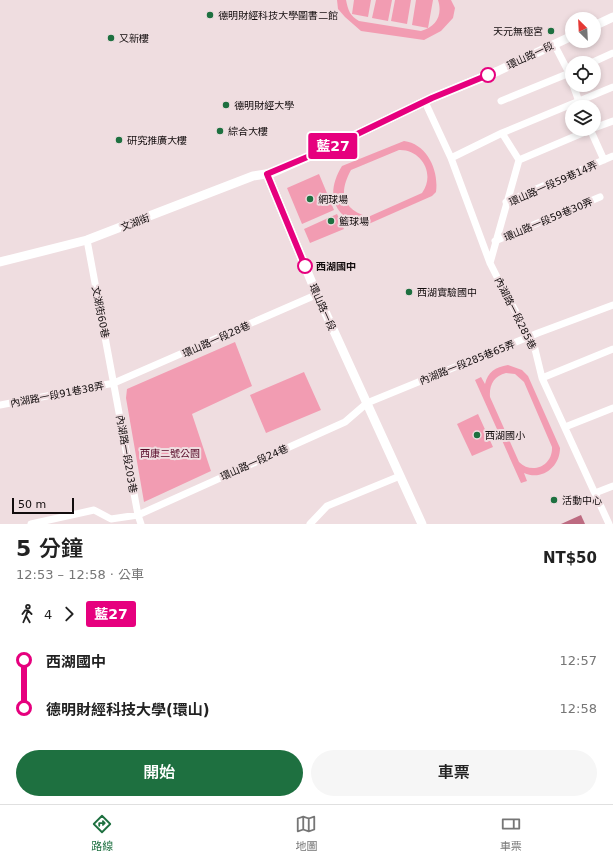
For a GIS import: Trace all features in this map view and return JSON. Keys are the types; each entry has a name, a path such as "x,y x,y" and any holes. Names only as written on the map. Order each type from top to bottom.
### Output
{"street":[{"path":"601,23 613,17"},
{"name":"環山路一段","path":"422,524 318,294 267,174 324,150 425,102 498,71 565,39"},
{"path":"554,44 565,63"},
{"path":"601,58 613,52"},
{"path":"501,102 565,74"},
{"path":"589,100 613,87"},
{"name":"內湖路一段285巷","path":"425,102 451,158 490,263 499,282 530,336 534,345 542,378 609,524"},
{"path":"451,158 502,133 565,110"},
{"path":"601,126 613,121"},
{"path":"502,133 519,160 506,202"},
{"path":"519,160 576,136"},
{"path":"595,136 604,160"},
{"name":"環山路一段59巷14弄","path":"490,263 506,202 613,156"},
{"name":"文湖街","path":"0,262 87,240 253,176 267,174"},
{"name":"環山路一段59巷30弄","path":"496,241 600,197"},
{"name":"文湖街60巷","path":"87,240 114,383"},
{"name":"環山路一段28巷","path":"114,383 318,294"},
{"name":"內湖路一段285巷65弄","path":"367,403 530,336 613,305"},
{"path":"542,378 613,349"},
{"name":"內湖路一段91巷38弄","path":"0,405 114,383"},
{"name":"內湖路一段203巷","path":"114,383 138,515 141,524"},
{"name":"環山路一段24巷","path":"31,524 94,510 111,519 138,515 345,422 367,403"},
{"path":"565,427 613,408"},
{"path":"310,524 327,506 400,476"},
{"path":"594,494 613,486"}],"green space":[{"path":"337,0 346,0 353,17 359,21 421,31 431,27 437,20 440,11 438,0 451,0 455,8 453,18 441,31 424,40 361,31 338,9"},
{"path":"354,0 371,0 368,17 352,14"},
{"path":"376,0 392,0 388,21 372,18"},
{"path":"395,0 411,0 407,24 391,21"},
{"path":"416,0 433,0 428,28 412,25"},
{"path":"404,141 412,143 419,147 430,159 436,175 436,192 432,196 364,226 345,217 335,203 333,195 334,186 342,166","holes":["399,150 407,151 420,158 427,171 426,186 422,193 368,217 359,214 352,209 345,199 344,192 347,178 351,170"]},
{"name":"網球場","path":"319,174 334,210 302,224 287,188"},
{"name":"籃球場","path":"337,214 344,229 310,243 304,229"},
{"name":"西康二號公園","path":"235,342 252,386 192,414 211,471 144,502 126,398 127,389"},
{"path":"508,365 522,370 528,376 560,448 557,461 549,471 537,475 524,473 527,481 521,483 475,380 481,377 485,384 490,373","holes":["506,373 515,374 524,382 552,447 549,459 545,464 535,468 524,466 519,462 490,397 491,385 498,376"]},
{"path":"304,372 321,410 266,433 250,395"},
{"path":"478,414 493,447 472,456 457,424"}],"shaded area":[{"path":"581,515 585,524 561,524"}],"bus line":[{"name":"藍27","path":"305,266 267,174 324,150 432,98 488,75"}],"place":[{"name":"德明財經科技大學圖書二館","path":"210,15"},
{"name":"天元無極宮","path":"551,31"},
{"name":"又新樓","path":"111,38"},
{"name":"德明財經大學","path":"226,105"},
{"name":"綜合大樓","path":"220,131"},
{"name":"研究推廣大樓","path":"119,140"},
{"name":"網球場","path":"310,199"},
{"name":"籃球場","path":"331,221"},
{"name":"西湖國中","path":"305,266"},
{"name":"西湖實驗國中","path":"409,292"},
{"name":"西湖國小","path":"477,435"},
{"name":"活動中心","path":"554,500"}]}
